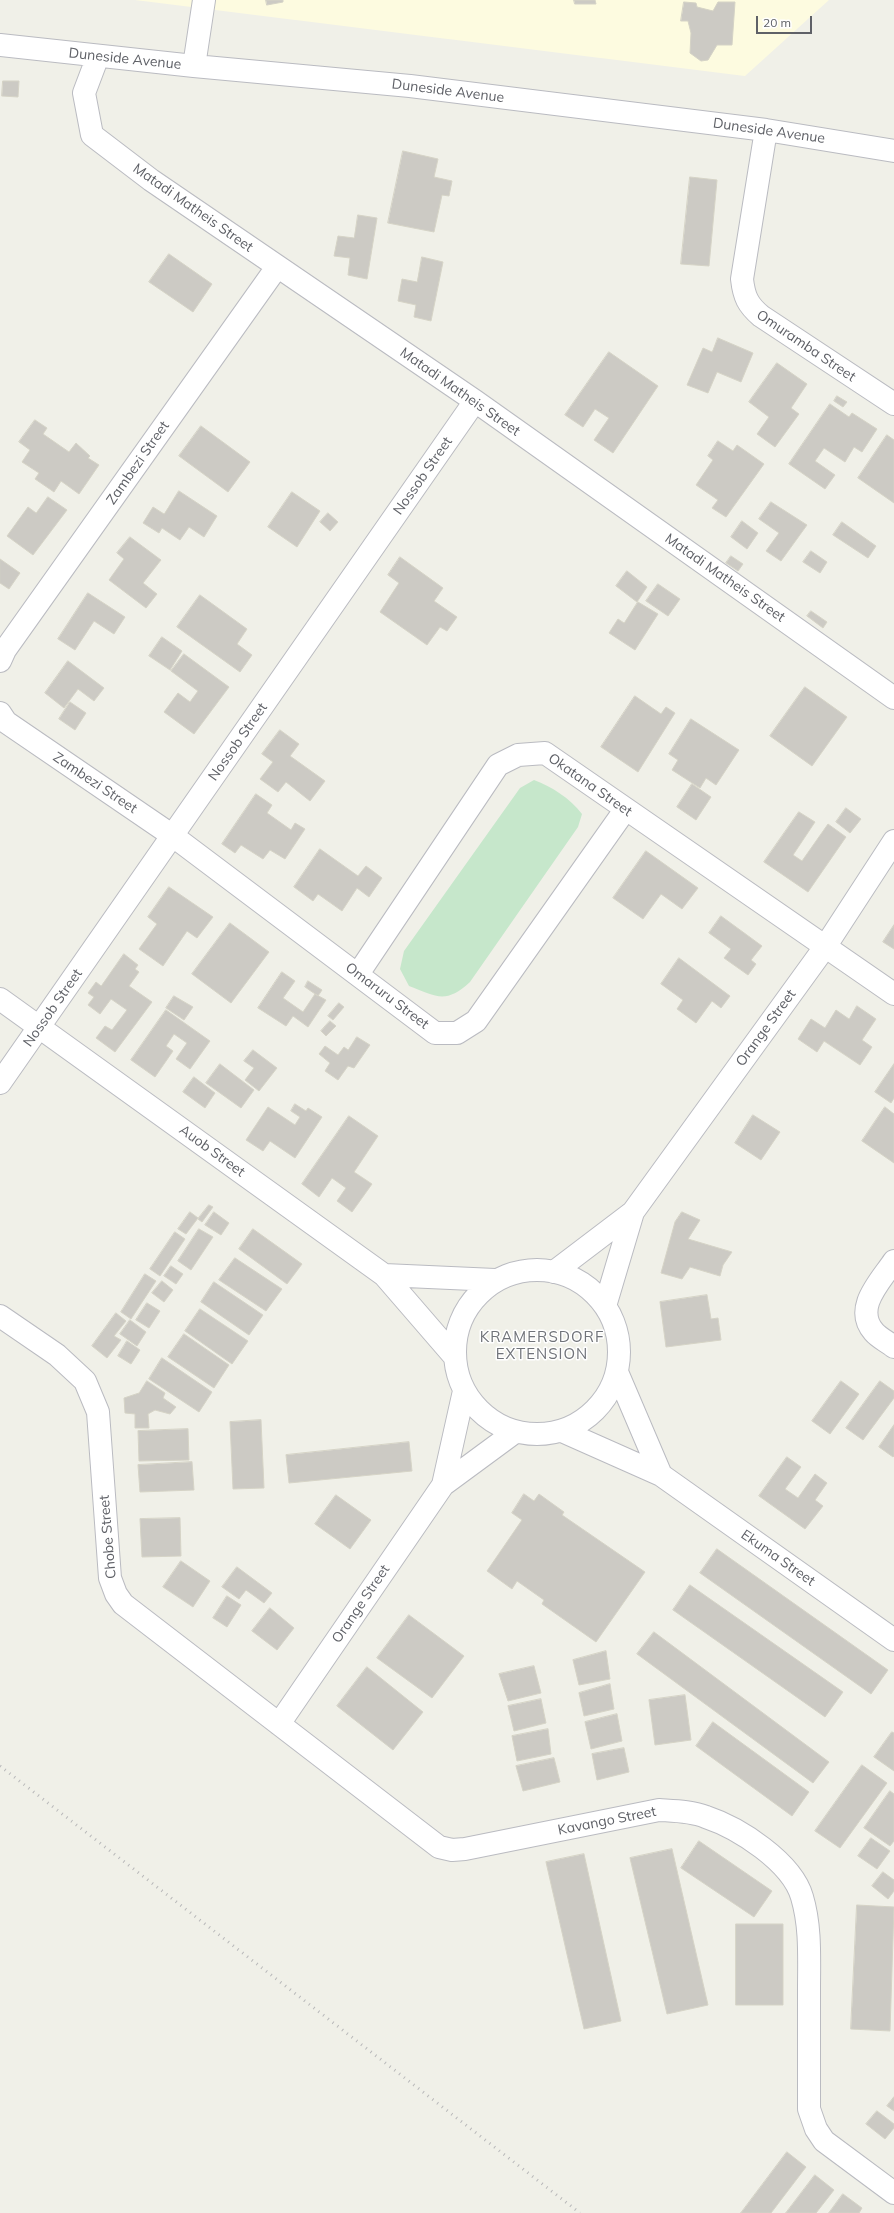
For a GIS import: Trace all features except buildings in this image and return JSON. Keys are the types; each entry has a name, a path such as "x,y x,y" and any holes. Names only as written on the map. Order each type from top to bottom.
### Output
{"street":[{"path":"194,66 204,0"},
{"name":"Duneside Avenue","path":"0,44 194,66 410,86 766,130 894,151"},
{"name":"Matadi Matheis Street","path":"98,56 84,93 92,135 151,180 475,401 894,698"},
{"name":"Omuramba Street","path":"766,130 742,279 743,294 749,306 761,316 894,404"},
{"name":"Zambezi Street","path":"0,661 5,650 277,267"},
{"name":"Nossob Street","path":"0,1083 40,1028 475,401"},
{"name":"Zambezi Street","path":"0,713 6,722 173,836"},
{"name":"Okatana Street","path":"358,974 498,766 518,755 545,754 894,994"},
{"name":"Omaruru Street","path":"173,836 435,1033 457,1033 476,1021 625,810"},
{"name":"Orange Street","path":"554,1272 633,1212 825,946 894,841"},
{"name":"Auob Street","path":"0,999 384,1275 454,1356"},
{"name":"Orange Street","path":"605,1306 633,1212"},
{"path":"894,1261 868,1299 865,1311 867,1322 874,1332 894,1347"},
{"path":"534,1270 554,1272 574,1279 592,1291 605,1306 616,1327 620,1349 617,1372 606,1398 587,1418 562,1431 538,1435 515,1432 494,1423 477,1409 464,1391 457,1374 454,1356 456,1333 464,1312 477,1294 495,1280 514,1273 534,1270"},
{"path":"384,1275 495,1280"},
{"name":"Chobe Street","path":"0,1316 57,1355 85,1381 98,1412 110,1578 116,1594 123,1604 279,1724"},
{"path":"617,1372 661,1475"},
{"name":"Orange Street","path":"443,1484 464,1391"},
{"name":"Ekuma Street","path":"562,1431 661,1475 894,1640"},
{"name":"Orange Street","path":"279,1724 443,1484 515,1432"},
{"name":"Kavango Street","path":"279,1724 439,1847 452,1850 465,1849 659,1810 684,1811 707,1817 757,1844 779,1862 802,1895 809,1934 810,2109 816,2129 824,2141 894,2193"}],"shaded area":[{"path":"135,0 829,0 745,76"}],"green space":[{"path":"534,780 560,794 577,808 582,814 578,827 470,982 462,989 448,996 434,995 409,986 400,969 404,951 520,788"}],"railway":[{"path":"0,1766 580,2213"}],"district":[{"name":"KRAMERSDORF EXTENSION","path":"542,1346"}]}
